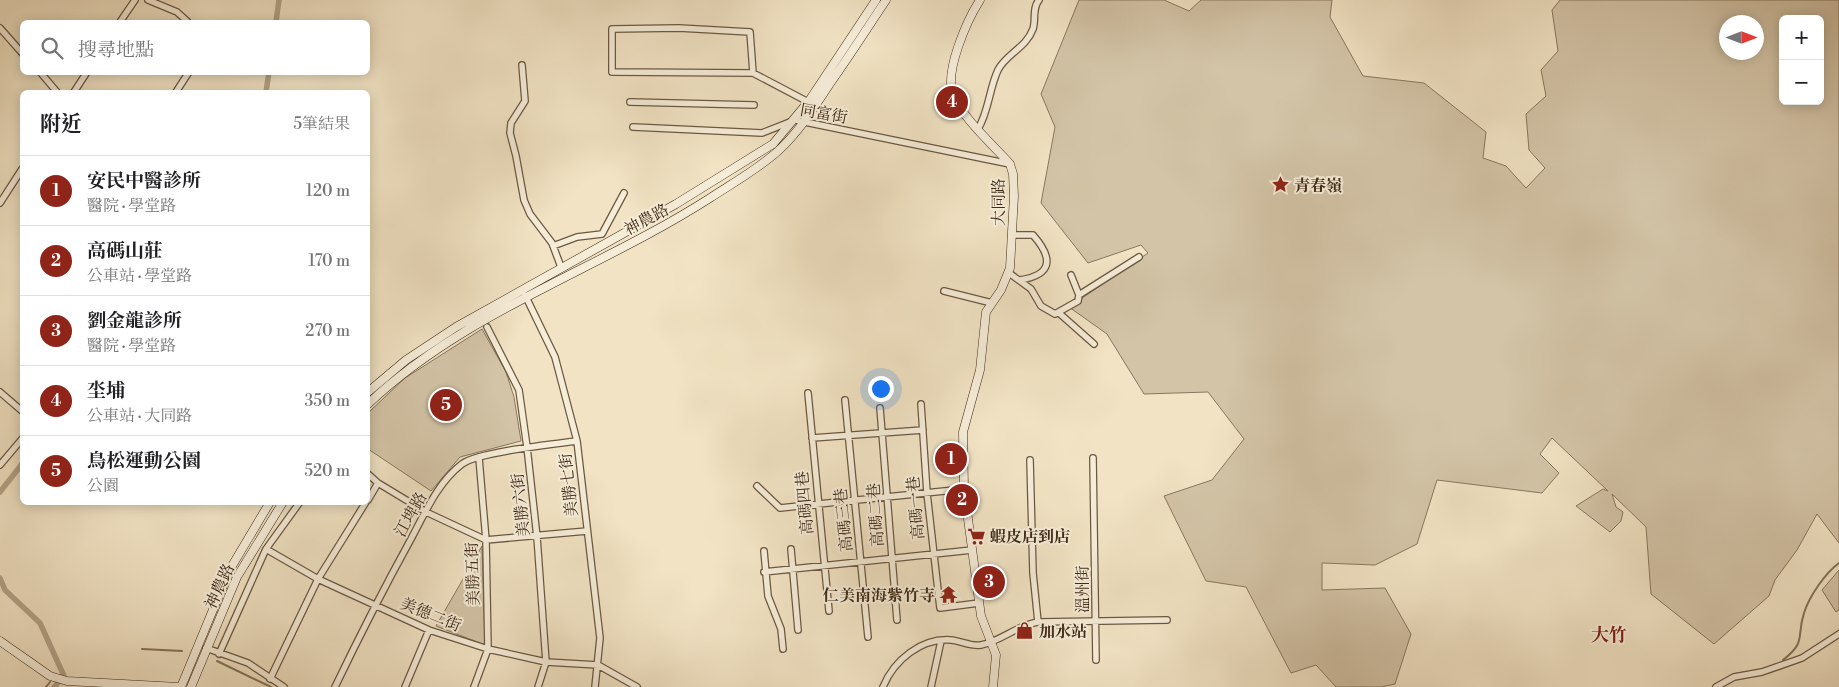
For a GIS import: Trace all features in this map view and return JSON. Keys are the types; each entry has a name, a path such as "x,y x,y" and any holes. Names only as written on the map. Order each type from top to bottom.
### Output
{"street":[{"path":"121,20 135,0"},
{"path":"148,0 177,12 186,20"},
{"name":"神農路","path":"370,402 404,373 441,347 526,297 675,220 752,171 779,150 805,122 812,104 876,0"},
{"name":"神農路","path":"370,390 406,360 456,326 746,162 773,144 812,104 886,0"},
{"name":"大同路","path":"980,0 958,45 952,88 953,96 978,129 1010,164 1013,174 1014,196 1009,273 1001,290 992,302 984,322 982,355 964,423 964,489 981,616 996,655 993,687"},
{"path":"978,129 984,118 999,69 1025,43 1033,29 1036,4 1039,0"},
{"path":"0,28 20,51"},
{"path":"753,73 750,32 679,28 612,28 612,72 753,73 812,104"},
{"path":"522,65 525,101 511,123 509,131 516,156 524,200 530,214 553,246 561,267"},
{"path":"43,75 55,90"},
{"path":"75,90 85,75"},
{"path":"177,90 187,75"},
{"path":"630,102 754,105"},
{"name":"同富街","path":"633,128 762,132 795,120 1010,164"},
{"path":"0,203 20,176"},
{"path":"553,246 576,237 602,234 624,193"},
{"path":"1012,235 1034,235 1048,260 1047,267 1036,277 1020,280"},
{"path":"1079,295 1139,257"},
{"path":"1009,273 1030,289 1041,306 1049,312 1059,313 1094,344"},
{"path":"1059,313 1078,301 1079,295 1071,275"},
{"name":"美勝七街","path":"521,289 555,357 577,441 600,638 595,687"},
{"path":"944,291 992,302"},
{"name":"美勝六街","path":"487,327 519,390 537,537 546,662 538,687"},
{"path":"0,392 20,409"},
{"name":"高碼四巷","path":"808,393 829,611"},
{"name":"高碼三巷","path":"844,400 868,637"},
{"name":"高碼一巷","path":"921,404 927,493 940,608 979,603"},
{"name":"高碼二巷","path":"880,408 897,620"},
{"path":"812,438 923,430"},
{"path":"0,464 20,441"},
{"name":"江埤路","path":"335,687 375,605 426,512 443,483 453,472 463,463 479,458 527,447 577,441"},
{"name":"美勝五街","path":"474,687 488,649 486,540 479,458"},
{"name":"溫州街","path":"1093,458 1096,660"},
{"path":"1030,460 1033,573 1038,622"},
{"path":"370,476 378,483 426,512 486,540 587,532"},
{"path":"370,496 378,483"},
{"path":"757,486 780,508 964,489"},
{"name":"神農路","path":"180,687 229,571 268,505"},
{"name":"神農路","path":"191,687 237,577 281,505"},
{"path":"220,654 266,550 298,505"},
{"path":"270,679 318,579 364,505"},
{"path":"791,548 798,630"},
{"name":"美德二街","path":"266,550 318,579 429,630 488,649 546,662 598,665"},
{"path":"764,572 972,550"},
{"path":"764,551 764,572 768,596 781,628 783,649"},
{"path":"883,687 888,675 899,660 913,650 941,641 979,646 992,642 1027,623 1096,619 1167,620"},
{"path":"405,687 429,630"},
{"path":"1716,687 1734,678 1762,672 1802,658 1839,634"},
{"path":"931,687 941,641"},
{"path":"1,642 50,676 67,681 180,687"},
{"path":"206,648 248,663 284,687"},
{"path":"598,665 637,687"}],"shaded area":[{"path":"1079,0 1164,0 1189,11 1201,0 1332,0 1330,17 1363,76 1424,83 1486,132 1483,158 1506,166 1526,188 1545,168 1529,150 1526,114 1546,96 1541,70 1558,51 1552,10 1560,0 1839,0 1839,543 1817,514 1797,550 1775,580 1769,596 1714,644 1651,594 1646,527 1612,494 1616,507 1623,512 1621,521 1610,532 1576,506 1603,489 1608,491 1552,438 1540,454 1559,473 1542,493 1437,480 1417,544 1375,565 1322,563 1322,590 1385,588 1411,634 1395,684 1381,687 1336,687 1316,665 1291,673 1246,587 1206,581 1164,496 1212,480 1244,439 1208,392 1144,394 1107,334 1069,307 1148,253 1141,245 1088,263 1041,203 1055,127 1041,94"},
{"path":"482,329 506,372 514,397 521,441 460,457 431,491 370,450 370,411 405,378"},
{"path":"482,546 485,645 436,626"},
{"path":"1839,570 1839,610 1836,612 1822,590"}],"waterway":[{"path":"276,20 279,0"},
{"path":"266,90 269,75"},
{"path":"0,492 20,467"},
{"path":"1783,660 1795,648 1800,639 1804,613 1814,593 1823,579 1839,563"},
{"path":"0,578 5,590 40,623 64,676 54,687"},
{"path":"142,649 182,651"},
{"path":"217,661 271,687"},
{"path":"46,687 50,682"}],"place":[{"name":"坔埔","path":"952,102"},
{"name":"青春嶺","path":"1280,185"},
{"name":"鳥松運動公園","path":"446,405"},
{"name":"安民中醫診所","path":"951,459"},
{"name":"高碼山莊","path":"962,500"},
{"name":"蝦皮店到店","path":"976,536"},
{"name":"劉金龍診所","path":"989,582"},
{"name":"仁美南海紫竹寺","path":"949,595"},
{"name":"加水站","path":"1025,631"}],"district":[{"name":"大竹","path":"1609,635"}]}
